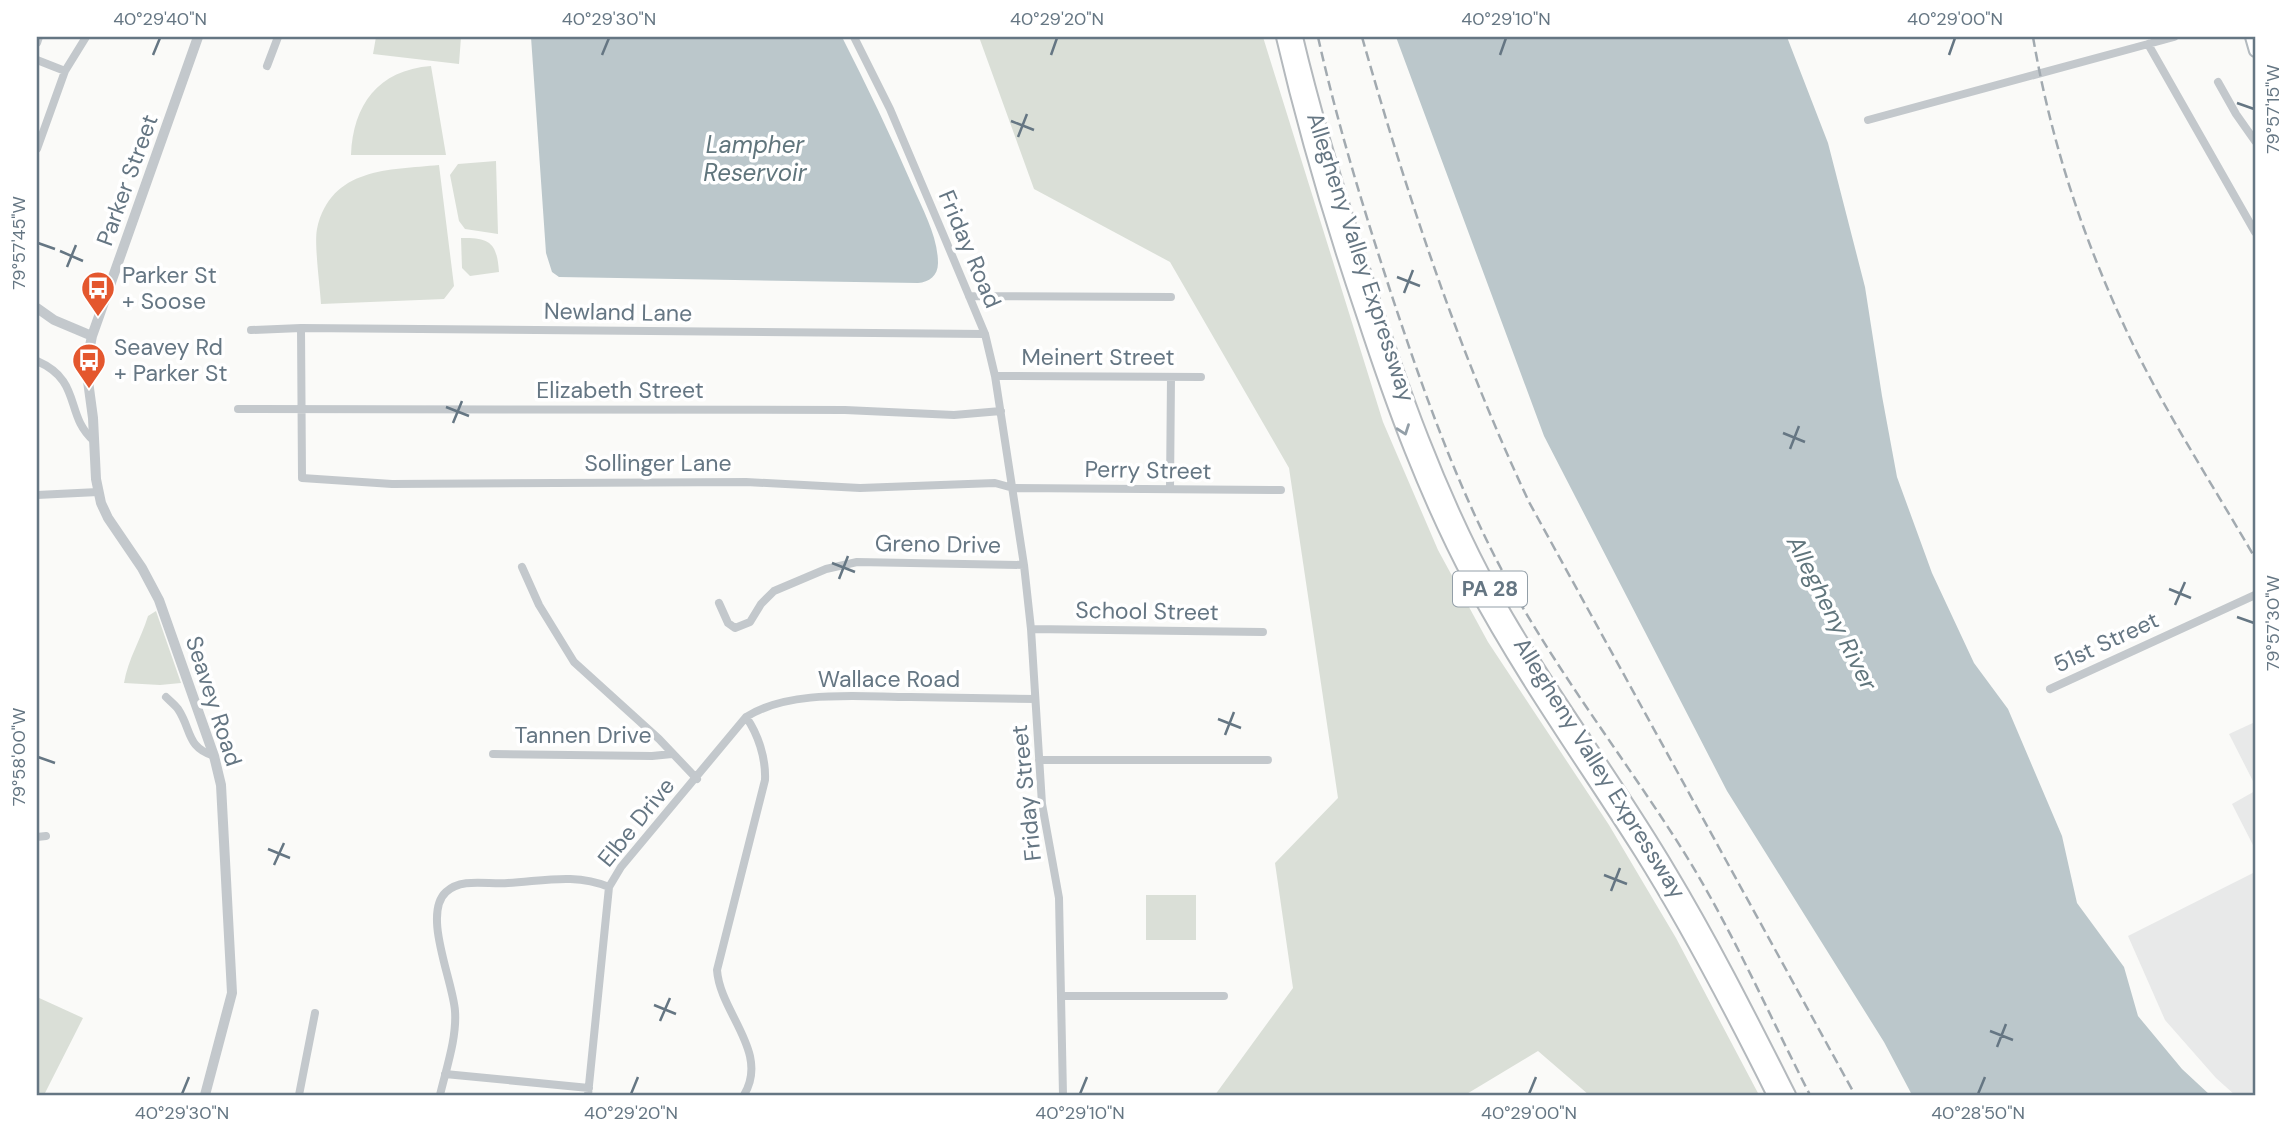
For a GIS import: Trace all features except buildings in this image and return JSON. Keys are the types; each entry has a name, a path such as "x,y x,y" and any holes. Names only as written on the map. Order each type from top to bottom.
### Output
{"highway":[{"name":"Allegheny Valley Expressway","path":"1284,37 1323,188 1371,337 1405,434 1453,542 1517,659 1673,904 1775,1095"},
{"name":"Allegheny Valley Expressway","path":"1295,37 1329,165 1371,297 1404,394 1448,506 1519,640 1669,872 1788,1095"}],"main road":[{"path":"2251,37 2255,51"}],"street":[{"path":"37,43 39,37"},
{"path":"37,149 65,71 86,37"},
{"name":"Parker Street","path":"92,335 198,37"},
{"path":"267,66 278,37"},
{"name":"Friday Road","path":"853,37 890,109 985,334 995,376 1013,488"},
{"path":"1868,120 2174,37"},
{"path":"2148,44 2255,232"},
{"path":"37,60 65,71"},
{"path":"2218,82 2255,141"},
{"path":"969,296 1171,297"},
{"path":"37,308 54,320 92,335"},
{"path":"301,328 301,408"},
{"name":"Newland Lane","path":"251,330 301,328 985,334"},
{"name":"Seavey Road","path":"92,335 86,366 98,492 108,518 142,568 159,600 214,756 221,785 232,993 205,1095"},
{"path":"37,361 49,366 63,379 74,400 85,433 94,440"},
{"name":"Meinert Street","path":"995,376 1201,377"},
{"path":"1170,489 1171,377"},
{"name":"Sollinger Lane","path":"301,408 302,478 393,484 746,482 860,488 995,483 1013,488"},
{"name":"Elizabeth Street","path":"238,409 845,410 954,415 1001,411"},
{"name":"Perry Street","path":"1013,488 1282,490"},
{"name":"Friday Street","path":"1013,488 1031,629 1045,831 1059,898 1063,1095"},
{"path":"37,495 98,492"},
{"name":"Greno Drive","path":"719,603 728,623 735,628 750,622 761,604 774,592 826,569 857,562 1024,565"},
{"path":"522,567 552,628 574,662 659,739 697,779"},
{"name":"51st Street","path":"2050,689 2255,595"},
{"name":"School Street","path":"1031,629 1263,632"},
{"name":"Wallace Road","path":"746,717 767,705 842,696 1035,699"},
{"path":"166,697 178,708 194,745 203,753 214,756"},
{"path":"744,1095 752,1075 751,1058 719,990 717,970 765,780 764,760 753,728 746,717"},
{"name":"Elbe Drive","path":"588,1092 609,887 621,867 746,717"},
{"name":"Tannen Drive","path":"493,754 672,754"},
{"path":"1039,760 1268,760"},
{"path":"440,1095 456,1011 436,921 440,899 453,887 469,883 506,884 586,878 609,887"},
{"path":"1061,996 1224,996"},
{"path":"299,1095 315,1013"},
{"path":"445,1074 588,1092"}],"shaded area":[{"path":"376,37 461,37 459,64 373,54"},
{"path":"979,37 1263,37 1383,422 1438,550 1488,642 1609,825 1676,938 1759,1095 1589,1095 1538,1051 1465,1095 1215,1095 1293,988 1275,863 1338,798 1289,468 1170,262 1034,189"},
{"path":"431,66 446,155 351,155 357,121 372,93 396,75"},
{"path":"496,161 498,234 465,229 459,221 450,175 458,164"},
{"path":"439,165 454,286 444,299 321,304 316,236 324,209 335,194 349,183 382,171"},
{"path":"461,238 479,239 490,244 496,255 499,272 470,276 462,268"},
{"path":"156,611 181,683 124,683 148,616"},
{"path":"2255,722 2255,785 2229,734"},
{"path":"2255,791 2255,849 2232,804"},
{"path":"2255,872 2255,1095 2235,1095 2216,1078 2165,1020 2128,936"},
{"path":"1146,895 1196,895 1196,940 1146,940"},
{"path":"37,997 83,1018 44,1095 37,1095"}],"water":[{"name":"Lampher Reservoir","path":"531,37 842,37 929,224 936,243 938,268 935,275 918,283 559,277 552,272 546,253"},
{"name":"Allegheny River","path":"1396,37 1787,37 1828,143 1865,287 1897,477 1932,573 1974,663 2008,709 2062,836 2077,903 2124,967 2138,1016 2182,1069 2210,1095 1912,1095 1884,1042 1727,791 1544,436"}],"railway":[{"path":"1318,37 1350,163 1389,287 1434,418 1474,514 1510,585 1556,662 1658,811 1700,879 1733,939 1810,1095"},
{"path":"1362,37 1436,273 1480,389 1529,502 1855,1095"},
{"path":"2033,37 2048,110 2068,182 2107,287 2152,382 2255,558"}],"place":[{"name":"Parker St + Soose","path":"98,318"},
{"name":"Seavey Rd + Parker St","path":"89,390"}]}
